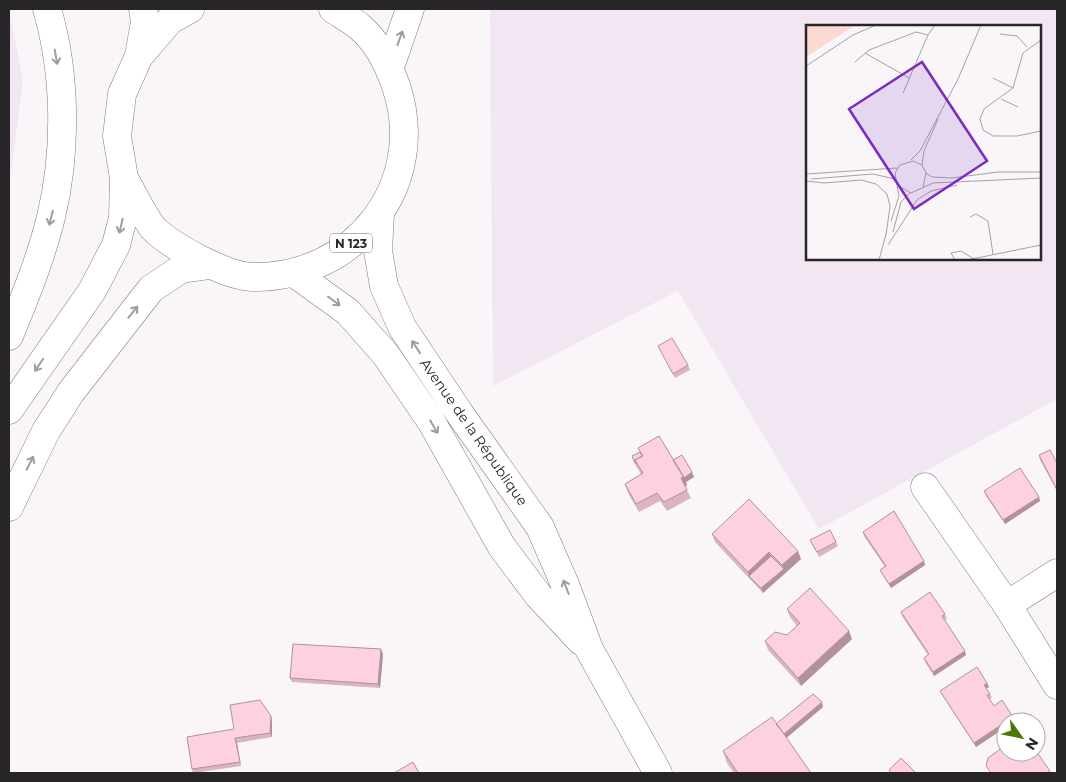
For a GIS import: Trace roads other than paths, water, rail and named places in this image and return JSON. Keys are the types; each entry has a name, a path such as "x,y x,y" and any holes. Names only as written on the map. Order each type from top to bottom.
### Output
{"main road":[{"path":"9,336 31,283 52,216 61,157 61,109 58,65 47,9"},
{"path":"139,56 145,22 143,9"},
{"name":"N 123","path":"9,410 105,270 116,246 123,218 124,178 117,136 122,94 139,56 170,20 190,9"},
{"name":"N 123","path":"124,178 156,232 210,265 250,277 294,273 335,256 368,229 392,192 404,151 404,108 390,67 362,28 333,9"},
{"path":"390,67 410,9"},
{"name":"Avenue de la République","path":"380,212 378,251 384,286 402,327 460,414 540,527 566,587 589,650 658,773"},
{"name":"N 123","path":"9,507 46,431 71,392 151,289 182,269 210,265"},
{"name":"Avenue de la République","path":"294,273 348,312 386,355 431,421 502,547 538,594 589,650"},
{"path":"925,487 1007,605 1057,685"},
{"path":"1007,605 1057,573"}]}
